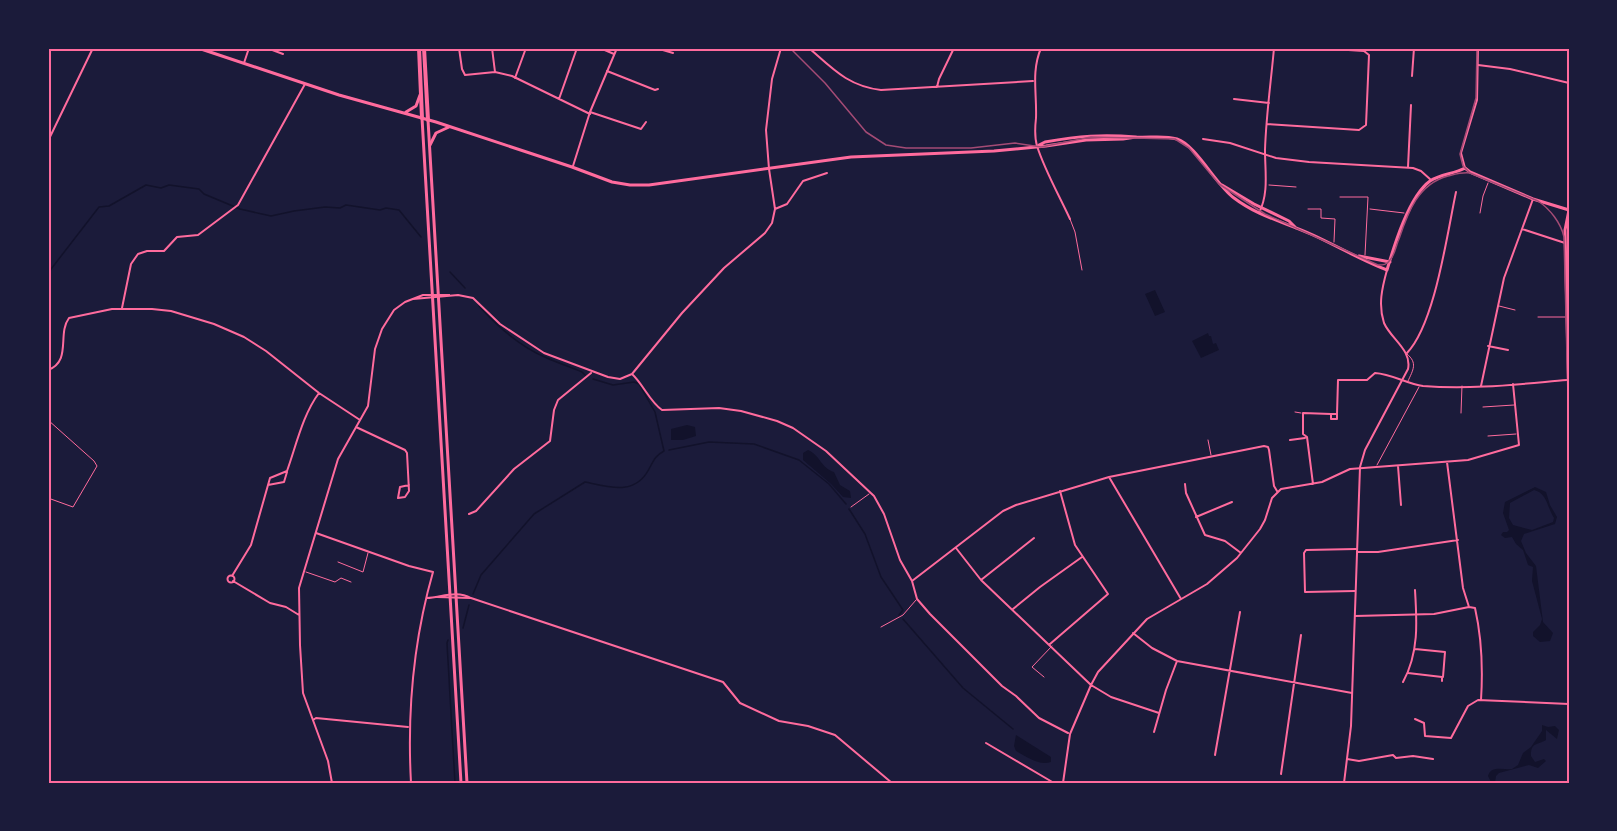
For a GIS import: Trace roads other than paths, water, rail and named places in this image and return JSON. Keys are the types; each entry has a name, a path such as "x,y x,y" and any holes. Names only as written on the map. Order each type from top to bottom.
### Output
{"highway":[{"path":"419,48 422,118"},
{"path":"424,48 428,120"}],"main road":[{"path":"198,48 305,84 422,118 612,182 639,185 851,157 964,153 1037,146 1045,142 1086,135 1170,137 1182,141 1195,153 1218,183 1236,200 1282,224 1334,244 1387,270 1408,214 1420,192 1431,180 1465,168 1469,172 1533,198 1569,210 1566,224 1569,404"},
{"path":"404,113 417,105 421,93"},
{"path":"422,118 461,783"},
{"path":"428,120 467,783"},
{"path":"430,145 436,134 449,127"},
{"path":"1218,183 1285,219 1296,228"},
{"path":"1364,258 1390,262"}],"street":[{"path":"48,141 91,48"},
{"path":"244,63 249,48"},
{"path":"267,48 283,54"},
{"path":"459,48 465,75 495,72 515,78 590,113 641,129 646,122"},
{"path":"492,48 495,72"},
{"path":"515,78 526,48"},
{"path":"559,99 577,48"},
{"path":"600,48 615,54"},
{"path":"572,167 590,113 617,48"},
{"path":"656,48 673,53"},
{"path":"332,783 328,760 303,693 298,592 338,459 369,399 378,337 394,310 413,298 463,295 473,298 500,324 530,346 544,353 591,372 620,379 632,374 682,313 724,268 765,233 772,223 775,209 766,130 772,79 781,48"},
{"path":"809,48 843,78 868,88 881,90 1033,81"},
{"path":"937,87 954,48"},
{"path":"1041,48 1035,65 1033,81 1036,115 1034,133 1037,146 1070,219"},
{"path":"1259,213 1267,185 1267,124 1274,48"},
{"path":"1267,124 1359,130 1366,125 1369,55 1364,51 1317,48"},
{"path":"1412,76 1414,48"},
{"path":"1465,168 1461,153 1477,100 1478,48"},
{"path":"1478,65 1510,69 1569,83"},
{"path":"607,71 655,90 657,88"},
{"path":"122,308 131,264 138,254 147,251 164,251 177,237 198,235 236,207 305,84"},
{"path":"1234,99 1269,103"},
{"path":"1408,167 1411,105"},
{"path":"1203,139 1230,143 1266,156 1309,162 1408,167 1421,171 1431,180"},
{"path":"775,209 787,204 803,181 827,173"},
{"path":"1407,353 1415,345 1435,291 1456,192"},
{"path":"1481,386 1504,278 1533,198"},
{"path":"1522,229 1566,243"},
{"path":"1344,783 1351,728 1360,467 1365,450 1410,361 1407,353 1388,331 1384,321 1381,297 1387,270"},
{"path":"48,370 56,366 62,357 65,326 68,319 122,308 171,311 223,328 266,351 319,393 360,420"},
{"path":"1488,346 1508,350"},
{"path":"469,514 476,511 514,469 550,441 554,410 558,400 591,372"},
{"path":"1313,484 1307,437 1305,438 1303,434 1303,413 1337,414 1338,380 1367,380 1377,373 1420,386 1481,386 1569,380"},
{"path":"632,374 662,410 726,409 762,417 793,428 826,451 871,493 884,514 900,560 912,581 917,599 1002,686 1046,723 1070,734"},
{"path":"1063,783 1070,734 1098,672 1147,619 1225,570 1241,553 1265,520 1272,498 1277,491 1324,482 1345,470 1360,467 1468,460 1519,445 1513,384"},
{"path":"268,485 285,481 305,420 319,393"},
{"path":"356,427 405,450 407,453 409,484 408,494 398,498 400,487 409,484"},
{"path":"1290,440 1305,438"},
{"path":"912,581 1003,511 1109,477 1264,446 1268,447 1274,486 1277,491"},
{"path":"1447,462 1463,588 1469,607"},
{"path":"1398,466 1401,505"},
{"path":"287,471 285,474 272,476 251,545 232,576 229,576 227,580 233,581 270,603 286,607 299,615"},
{"path":"1109,477 1180,599"},
{"path":"1185,484 1184,488 1205,535 1225,541 1241,553"},
{"path":"1051,645 1108,594 1075,544 1060,491"},
{"path":"1196,517 1232,502"},
{"path":"316,532 433,572 422,610 410,695 411,783"},
{"path":"981,580 1034,538"},
{"path":"1355,591 1305,592 1304,553 1306,550 1378,552 1458,540"},
{"path":"956,548 981,580 1091,685 1111,697 1159,713"},
{"path":"1013,609 1083,557"},
{"path":"232,576 233,581"},
{"path":"1403,682 1415,649 1415,590"},
{"path":"427,598 465,594 471,598 723,682 740,703 779,721 808,726 835,735 892,783"},
{"path":"1355,616 1434,614 1469,607 1475,608 1480,637 1481,700"},
{"path":"1215,755 1240,612"},
{"path":"1133,633 1152,648 1177,661 1352,693"},
{"path":"1281,774 1301,635"},
{"path":"1408,673 1442,679 1443,677 1445,652 1415,649"},
{"path":"1154,732 1177,661"},
{"path":"1415,719 1424,723 1425,736 1450,738 1468,706 1481,700 1569,704"},
{"path":"313,720 316,718 410,727"},
{"path":"986,743 1054,783"},
{"path":"1347,759 1359,760 1393,755 1396,758 1413,756 1433,759"}],"lane":[{"path":"1480,213 1489,180"},
{"path":"1267,185 1296,187"},
{"path":"1340,197 1368,197 1364,258"},
{"path":"1308,209 1321,209 1321,218 1335,219 1334,244"},
{"path":"1368,209 1400,211 1408,214"},
{"path":"1070,219 1082,270"},
{"path":"1497,306 1515,309"},
{"path":"1538,317 1566,317"},
{"path":"1407,353 1414,363 1408,381"},
{"path":"1376,467 1420,386"},
{"path":"1461,413 1462,386"},
{"path":"1483,407 1515,405"},
{"path":"1295,412 1303,413"},
{"path":"48,420 97,465 73,507 48,498"},
{"path":"1488,436 1518,434"},
{"path":"1208,440 1211,457"},
{"path":"851,507 871,493"},
{"path":"338,562 363,572 369,551"},
{"path":"304,572 335,582 341,578 351,582"},
{"path":"881,627 903,615 917,599"},
{"path":"1044,677 1032,667 1051,645"}],"waterway":[{"path":"48,273 99,207 109,206 146,185 161,188 169,185 199,189 204,194 240,209 271,216 325,207 340,208 346,205 399,210 421,237"},
{"path":"450,272 465,288"},
{"path":"479,306 502,329 528,348 585,375"},
{"path":"473,594 481,575 534,514 585,482 612,487 629,486 636,483 643,478 657,457 664,451 655,412 639,384 634,382 613,385 593,379"},
{"path":"669,450 709,442 754,444 799,460 829,484 846,504"},
{"path":"849,509 865,534 881,577 903,610 899,615"},
{"path":"463,628 469,605"},
{"path":"903,619 963,688 1013,729"},
{"path":"448,640 455,783"}],"tram line":[{"path":"790,48 825,83 866,132 886,145 906,148 971,148 1015,143 1041,147 1091,137 1175,139 1189,148 1219,184 1265,214 1378,265 1386,264 1392,258 1406,219 1416,200 1429,185 1438,180 1456,174 1470,173 1538,201 1554,217 1564,237 1569,438"},
{"path":"1470,173 1463,166 1460,154 1476,98 1477,48"}]}
